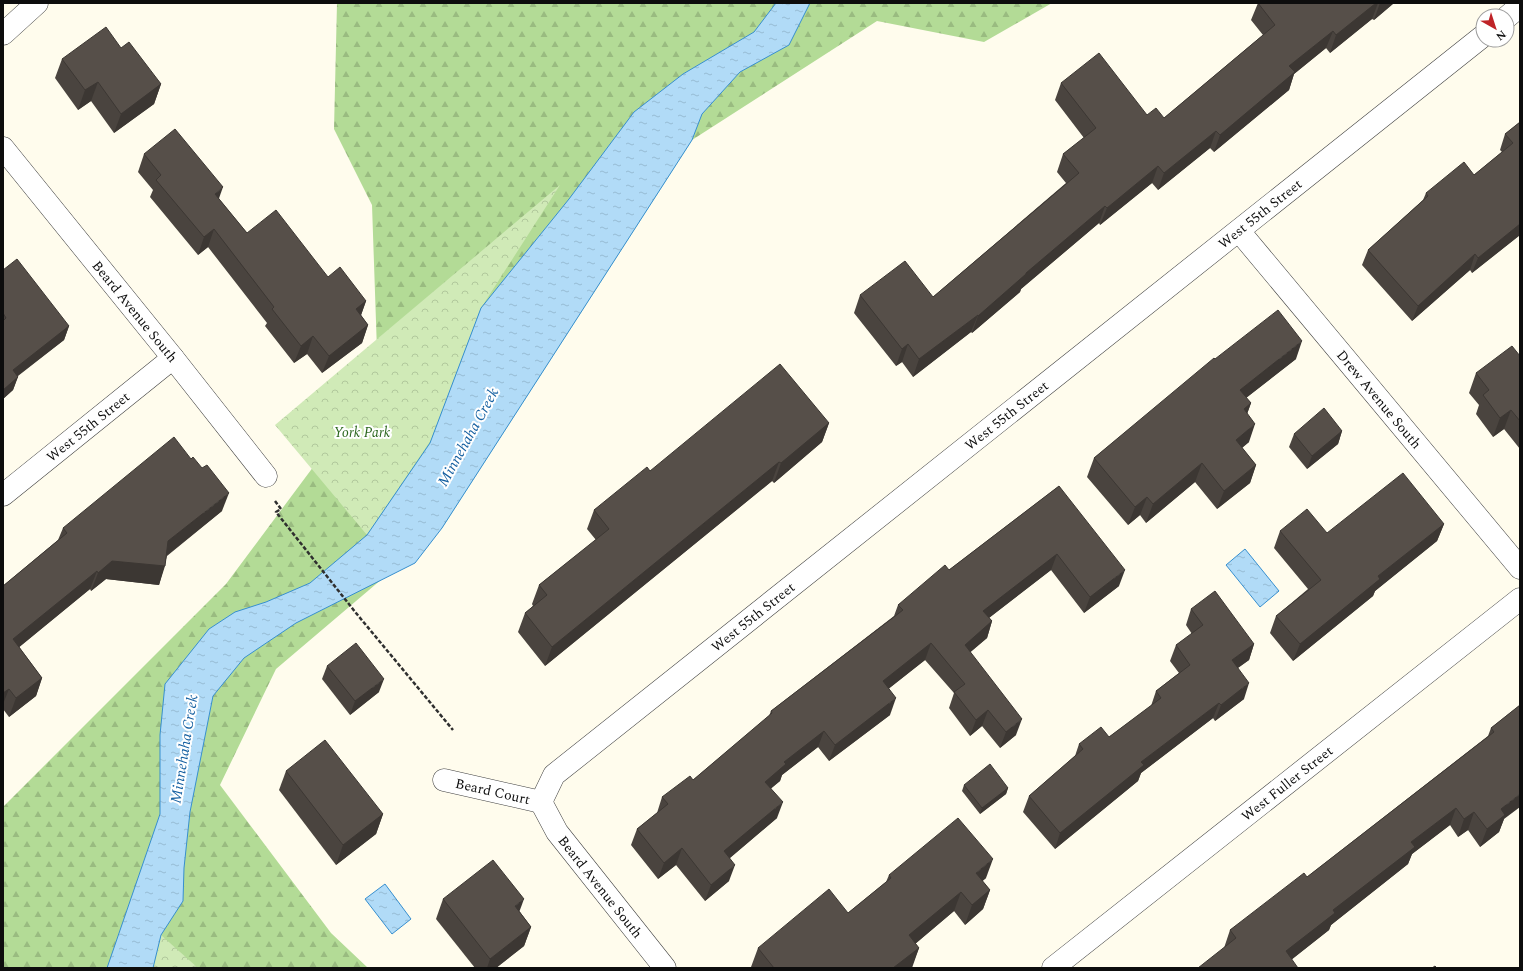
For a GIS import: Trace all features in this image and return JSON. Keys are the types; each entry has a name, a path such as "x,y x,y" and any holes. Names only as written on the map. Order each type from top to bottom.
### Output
{"street":[{"path":"3,34 37,3"},
{"name":"West 55th Street","path":"541,802 554,775 1475,42"},
{"name":"Beard Avenue South","path":"3,148 173,358 266,476"},
{"name":"Drew Avenue South","path":"1239,231 1520,568"},
{"name":"West 55th Street","path":"3,495 173,358"},
{"name":"West Fuller Street","path":"1053,968 1520,599"},
{"name":"Beard Court","path":"444,780 541,802"},
{"name":"Beard Avenue South","path":"541,802 557,832 665,968"}],"path":[{"path":"287,524 356,613 452,730"}],"green space":[{"path":"337,3 1052,3 984,42 877,21 692,140 442,528 276,669 220,785 331,933 368,968 3,968 3,807 226,584 378,380 372,205 334,129"},
{"name":"York Park","path":"560,185 481,308 431,440 367,535 275,425"},
{"path":"161,935 198,968 153,968"}],"water":[{"name":"Minnehaha Creek","path":"776,3 810,3 789,45 740,72 702,114 692,140 442,528 415,563 296,623 244,658 213,696 190,812 184,868 183,901 161,935 153,968 107,968 160,814 160,735 165,684 209,629 235,612 266,602 310,583 367,535 430,443 481,308 569,199 634,112 683,74 754,32"},
{"path":"1245,549 1279,591 1260,607 1226,565"},
{"path":"385,884 411,919 392,934 365,899"}],"building":[{"path":"1258,3 1376,3 1336,35 1333,31 1289,66 1295,72 1220,135 1216,131 1164,173 1158,166 1107,208 1105,206 978,316 919,359 908,344 902,349 860,295 905,261 933,297 1079,173 1063,154 1096,128 1061,83 1099,53 1147,115 1156,108 1164,118 1275,25"},
{"path":"106,27 121,48 129,42 161,84 121,114 98,82 85,90 62,59"},
{"path":"1520,122 1520,224 1478,258 1475,254 1418,306 1368,250 1428,196 1426,193 1464,162 1474,175 1513,143 1505,134"},
{"path":"175,129 223,187 215,194 247,233 276,210 328,277 340,267 366,301 356,309 368,325 329,356 313,336 301,346 272,309 274,307 214,229 204,237 156,180 161,175 144,154"},
{"path":"17,259 69,326 13,370 18,377 3,390 3,321 6,318 3,313 3,270"},
{"path":"1278,310 1302,341 1240,390 1251,403 1244,409 1255,424 1236,440 1256,465 1224,491 1202,463 1153,504 1147,497 1135,507 1094,458 1214,358 1215,359"},
{"path":"1512,346 1520,356 1520,421 1511,410 1500,418 1483,395 1489,390 1476,373"},
{"path":"780,364 829,423 552,647 525,613 547,595 539,585 609,529 594,510 647,467 650,471"},
{"path":"1324,408 1342,431 1312,456 1294,434"},
{"path":"174,437 191,459 193,457 202,468 207,465 229,493 168,541 165,566 112,561 98,573 97,571 13,639 42,678 16,698 9,689 3,693 3,586 67,533 63,528"},
{"path":"1403,473 1444,524 1378,576 1380,579 1300,644 1276,616 1321,580 1280,531 1307,509 1327,533"},
{"path":"1059,486 1125,570 1090,597 1057,554 983,611 992,621 965,645 1022,719 1006,732 988,710 976,720 954,692 965,684 931,643 883,681 896,698 835,745 824,731 784,762 786,764 765,782 783,802 724,851 735,865 711,885 682,848 664,863 637,829 668,804 662,797 690,776 693,780 772,713 771,711 903,610 898,605 945,565 949,570"},
{"path":"1215,591 1254,644 1232,660 1249,683 1221,705 1219,703 1141,762 1144,765 1060,833 1029,796 1083,749 1079,744 1101,727 1109,737 1161,698 1156,691 1190,665 1176,645 1203,625 1191,609"},
{"path":"356,643 384,679 355,701 327,666"},
{"path":"1520,705 1520,794 1501,809 1505,815 1487,829 1474,812 1464,819 1456,808 1411,842 1415,847 1333,910 1335,913 1286,951 1298,968 1198,968 1236,938 1230,930 1304,873 1307,877 1494,732 1491,728"},
{"path":"325,740 383,814 343,845 286,771"},
{"path":"990,764 1008,788 982,808 964,785"},
{"path":"958,818 993,859 976,873 990,890 972,905 961,892 909,935 919,948 893,968 774,968 758,948 829,889 848,913 891,878 889,875"},
{"path":"493,860 524,899 515,906 531,927 490,959 443,899"}]}
